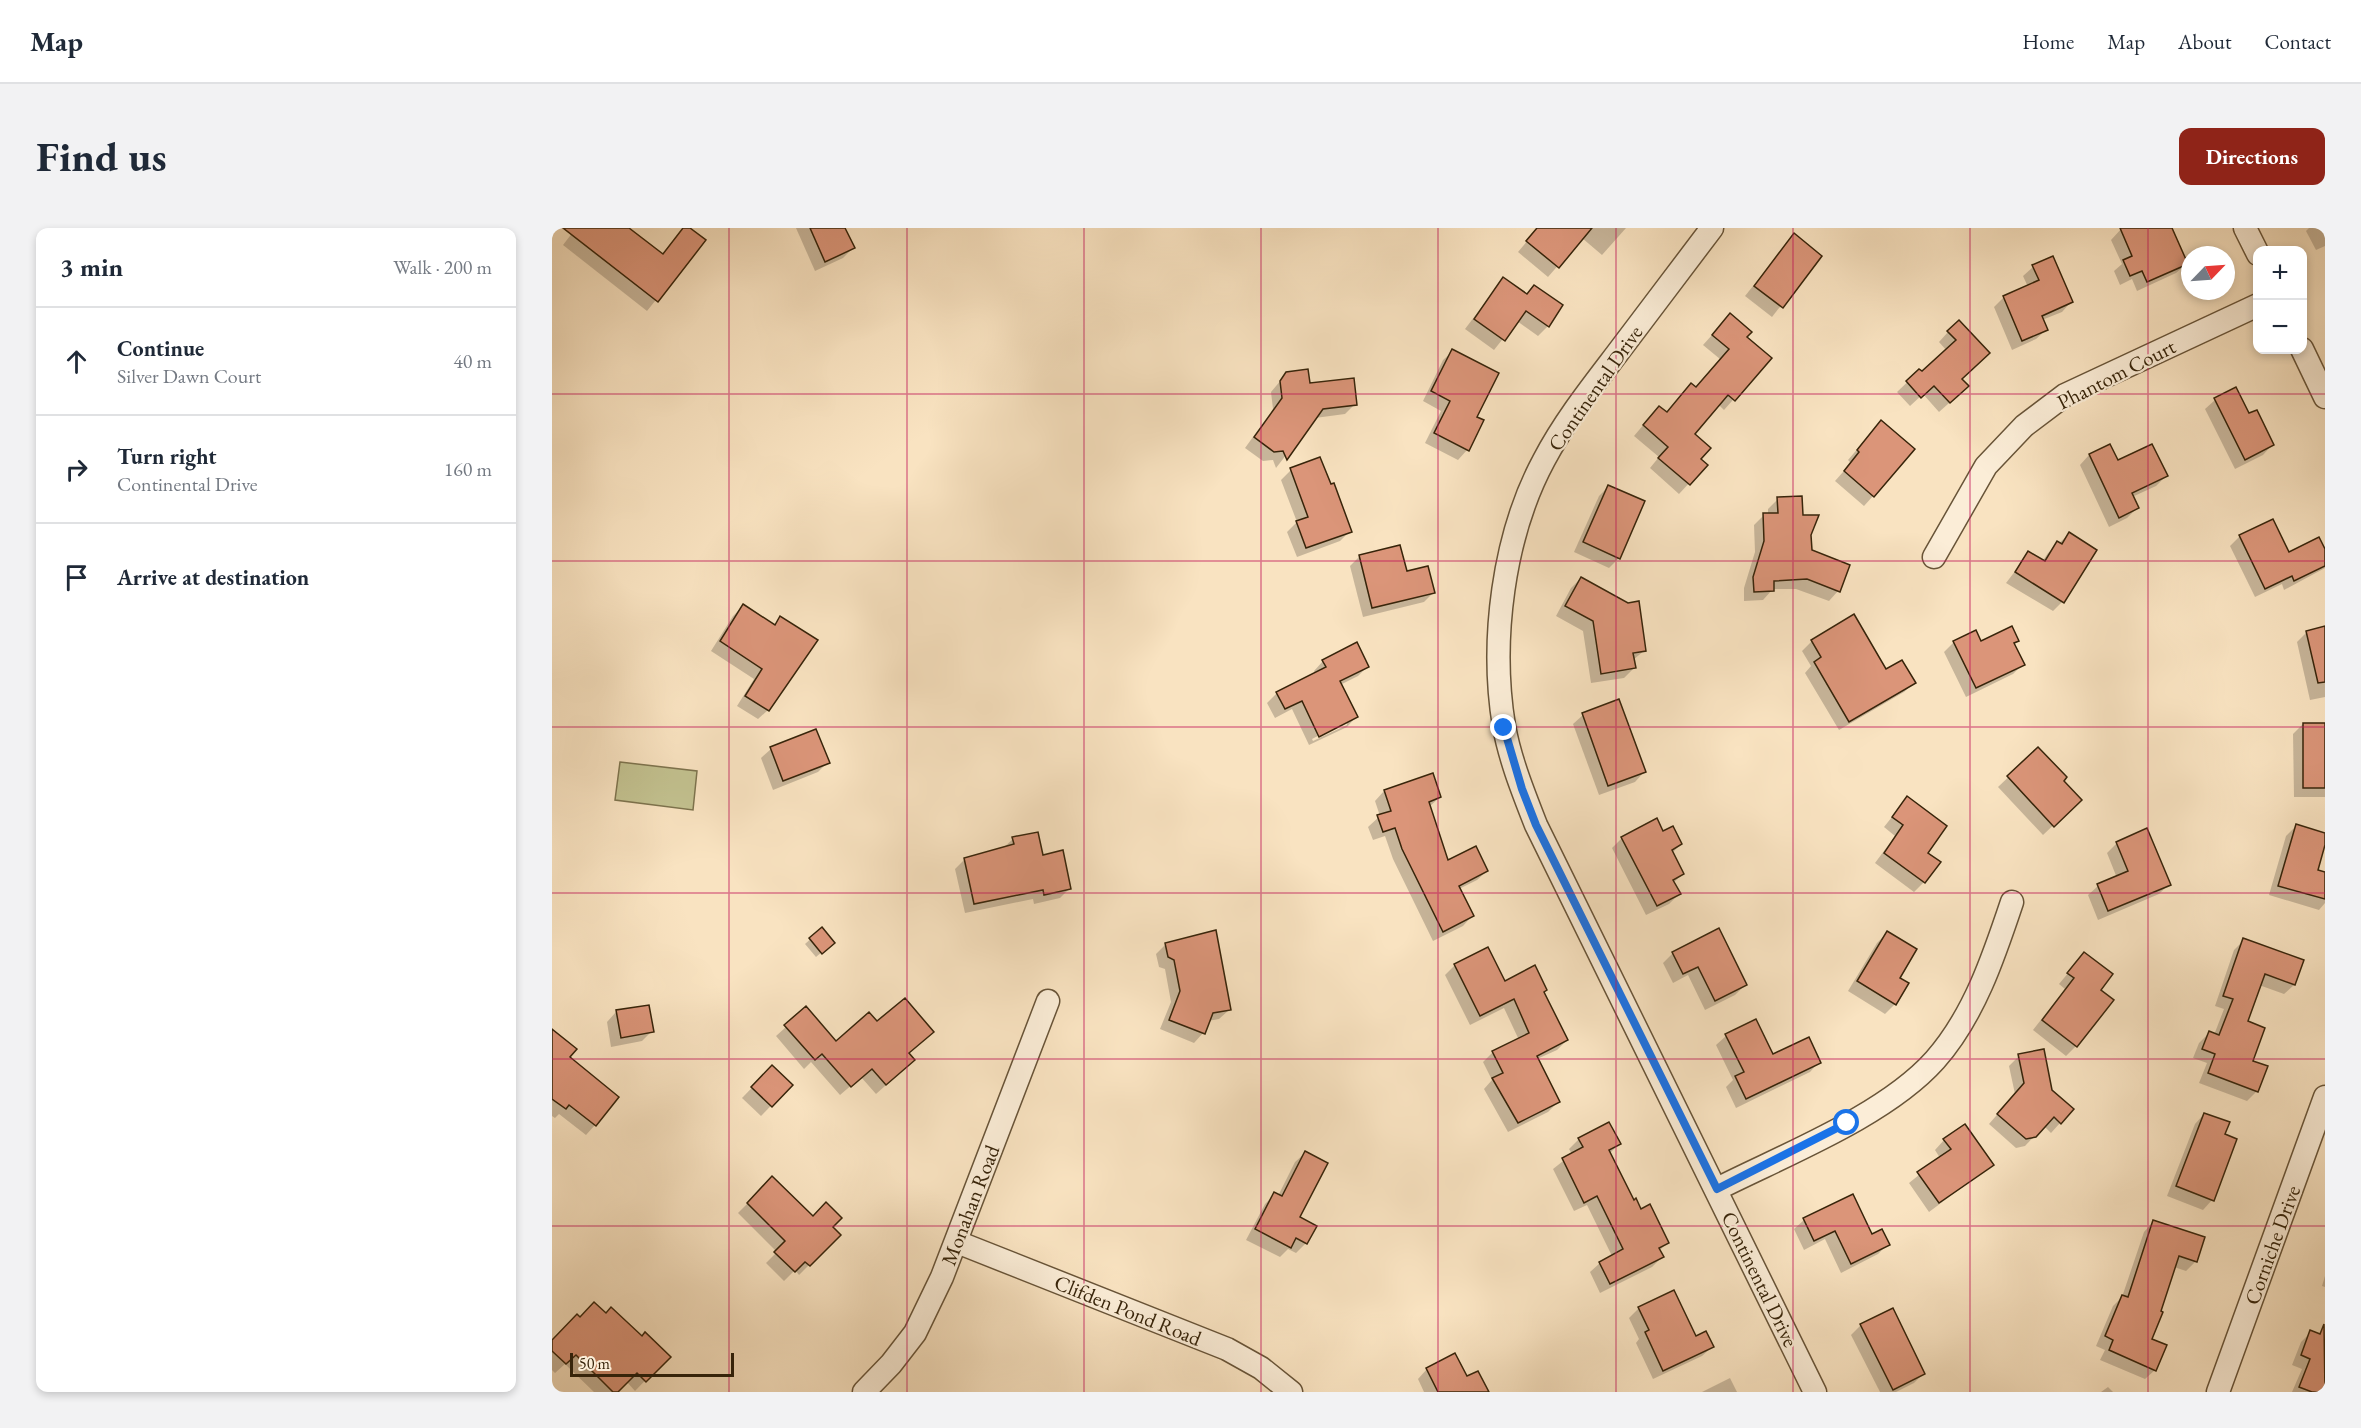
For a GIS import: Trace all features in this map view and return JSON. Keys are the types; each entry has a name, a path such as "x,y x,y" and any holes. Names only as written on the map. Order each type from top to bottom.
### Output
{"street":[{"name":"Continental Drive","path":"1712,228 1570,416 1543,462 1522,514 1507,567 1500,616 1498,669 1504,728 1522,789 1536,825 1815,1392"},
{"path":"2245,228 2254,246"},
{"name":"Phantom Court","path":"1934,557 1986,466 2024,426 2065,395 2253,306"},
{"path":"2304,354 2325,397"},
{"path":"1717,1189 1894,1098 1936,1060 1988,972 2012,902"},
{"name":"Monahan Road","path":"864,1392 891,1364 915,1332 957,1242 1048,1001"},
{"name":"Corniche Drive","path":"2218,1392 2325,1097"},
{"name":"Clifden Pond Road","path":"957,1242 1227,1349 1261,1368 1292,1392"}],"shaded area":[{"path":"620,762 697,771 693,810 615,800"}],"building":[{"path":"563,228 629,228 663,254 683,228 690,228 706,240 658,302"},
{"path":"810,228 845,228 855,248 825,262"},
{"path":"1537,228 1592,228 1559,268 1526,241"},
{"path":"2120,228 2172,228 2181,248 2181,267 2147,282 2142,271 2130,276 2123,260 2132,256"},
{"path":"1794,233 1822,256 1783,308 1754,286"},
{"path":"2053,256 2073,302 2042,316 2048,330 2022,341 2003,296 2039,280 2032,265"},
{"path":"1503,277 1527,294 1534,285 1563,305 1549,327 1526,311 1505,341 1474,319"},
{"path":"1730,313 1752,332 1747,337 1772,358 1735,401 1728,395 1695,434 1711,448 1701,459 1708,465 1690,485 1658,458 1668,447 1643,425 1659,406 1667,412 1691,383 1696,387 1729,349 1712,335"},
{"path":"1959,320 1990,353 1962,379 1969,386 1950,403 1934,386 1921,398 1906,381 1919,369 1922,371 1956,340 1947,331"},
{"path":"1452,349 1499,373 1477,417 1484,420 1469,451 1434,433 1450,401 1431,391"},
{"path":"1308,369 1310,383 1354,378 1357,405 1323,409 1287,460 1283,451 1274,452 1254,437 1282,398 1280,381 1286,372"},
{"path":"2236,387 2249,413 2257,410 2274,445 2245,460 2214,398"},
{"path":"1881,420 1915,449 1874,497 1844,471 1859,452 1857,450"},
{"path":"2110,444 2118,460 2152,444 2168,476 2132,493 2139,508 2119,518 2089,454"},
{"path":"1320,457 1331,484 1334,483 1352,532 1306,548 1296,521 1308,517 1290,468"},
{"path":"1608,485 1645,501 1620,559 1583,542"},
{"path":"1802,496 1803,515 1819,515 1811,535 1812,550 1850,565 1840,592 1807,579 1774,581 1774,591 1754,592 1753,577 1764,541 1763,513 1778,513 1777,497"},
{"path":"2273,519 2289,552 2319,537 2325,549 2325,566 2294,581 2292,576 2265,589 2239,535"},
{"path":"2069,532 2097,550 2064,603 2015,572 2028,551 2045,561 2057,541 2062,544"},
{"path":"1400,545 1407,571 1428,566 1435,593 1372,608 1359,555"},
{"path":"1581,577 1628,603 1639,601 1646,651 1633,653 1636,668 1601,674 1593,621 1565,606"},
{"path":"743,604 775,625 780,616 818,640 769,711 745,696 762,669 720,641"},
{"path":"1854,614 1886,669 1902,660 1916,683 1849,722 1814,662 1821,657 1811,640"},
{"path":"2012,626 2019,641 2014,643 2025,665 1976,688 1953,641 1976,630 1981,641"},
{"path":"2325,626 2325,682 2318,683 2306,631"},
{"path":"1357,642 1369,667 1340,681 1358,717 1319,737 1302,701 1285,709 1276,692 1326,667 1322,660"},
{"path":"1619,699 1646,772 1608,786 1582,713"},
{"path":"2303,723 2325,723 2325,788 2303,788"},
{"path":"816,729 830,763 783,781 770,747"},
{"path":"2038,747 2067,777 2064,781 2082,800 2054,827 2007,776"},
{"path":"1433,773 1441,797 1429,802 1448,860 1476,846 1488,871 1459,886 1474,916 1443,932 1402,849 1395,828 1383,832 1377,815 1391,811 1384,790"},
{"path":"1907,796 1947,826 1928,853 1941,862 1925,883 1884,853 1903,825 1892,817"},
{"path":"1657,818 1663,831 1673,826 1682,844 1672,850 1684,874 1673,880 1681,894 1657,906 1621,837"},
{"path":"2296,824 2325,833 2325,845 2318,870 2325,872 2325,899 2278,886"},
{"path":"2147,828 2171,885 2108,911 2097,884 2128,871 2116,842"},
{"path":"1038,832 1043,855 1063,850 1071,889 1044,895 1043,890 974,904 964,858 1014,844 1012,837"},
{"path":"822,927 835,943 822,954 809,938"},
{"path":"1719,928 1747,985 1715,1001 1698,967 1683,974 1672,952"},
{"path":"1216,930 1231,1010 1213,1013 1205,1034 1169,1020 1180,991 1174,960 1168,957 1165,943"},
{"path":"1887,931 1917,949 1900,978 1909,983 1896,1005 1857,981"},
{"path":"2243,938 2304,960 2295,985 2265,974 2248,1021 2265,1028 2253,1061 2268,1066 2258,1092 2208,1073 2215,1054 2202,1049 2209,1031 2219,1035 2233,999 2223,996"},
{"path":"1488,947 1505,981 1535,965 1547,990 1544,992 1568,1040 1537,1056 1560,1102 1518,1123 1492,1078 1503,1073 1492,1051 1529,1033 1514,999 1480,1016 1454,964"},
{"path":"2084,952 2113,974 2101,990 2114,1000 2077,1047 2042,1020 2074,978 2067,973"},
{"path":"905,998 934,1032 909,1053 915,1060 886,1085 872,1069 851,1087 822,1054 815,1060 784,1025 806,1006 836,1041 869,1012 877,1021"},
{"path":"649,1005 654,1032 621,1038 616,1010"},
{"path":"1756,1019 1773,1054 1809,1037 1821,1063 1746,1099 1735,1076 1744,1072 1725,1034"},
{"path":"552,1029 577,1049 570,1057 619,1097 596,1126 569,1105 566,1109 552,1099"},
{"path":"2044,1049 2052,1090 2074,1109 2061,1124 2054,1117 2036,1137 2026,1139 1997,1114 2024,1083 2018,1054"},
{"path":"772,1065 793,1085 772,1107 751,1087"},
{"path":"2204,1113 2230,1122 2225,1134 2237,1139 2214,1201 2176,1186"},
{"path":"1609,1122 1621,1144 1609,1150 1634,1200 1636,1198 1641,1209 1650,1204 1669,1243 1659,1248 1664,1257 1610,1284 1599,1262 1623,1249 1597,1196 1584,1203 1562,1158 1583,1147 1578,1138"},
{"path":"1965,1124 1994,1165 1939,1203 1917,1172 1951,1149 1943,1139"},
{"path":"1305,1151 1328,1163 1300,1217 1317,1226 1307,1244 1296,1238 1291,1248 1255,1229 1274,1192 1282,1196"},
{"path":"772,1176 813,1216 826,1202 842,1218 833,1227 841,1235 810,1266 805,1262 795,1272 774,1252 785,1241 747,1203"},
{"path":"1853,1194 1872,1234 1882,1229 1890,1245 1851,1264 1835,1231 1814,1241 1803,1218"},
{"path":"2153,1220 2205,1237 2197,1262 2179,1256 2161,1311 2163,1312 2152,1339 2167,1345 2156,1371 2109,1350 2113,1340 2105,1336 2122,1295 2128,1297"},
{"path":"1674,1290 1696,1336 1706,1331 1714,1347 1663,1371 1645,1332 1649,1330 1638,1307"},
{"path":"594,1302 606,1313 611,1307 642,1336 645,1332 671,1357 646,1382 637,1373 618,1392 613,1392 576,1355 566,1364 552,1351 552,1340 577,1314 580,1317"},
{"path":"1893,1308 1925,1374 1893,1390 1860,1324"},
{"path":"2324,1324 2325,1392 2312,1392 2299,1387 2310,1359 2301,1355 2310,1330 2320,1334"},
{"path":"1455,1353 1467,1376 1478,1371 1489,1392 1438,1392 1426,1368"}],"route":[{"path":"1504,728 1522,789 1536,825 1717,1189 1847,1123"}]}
